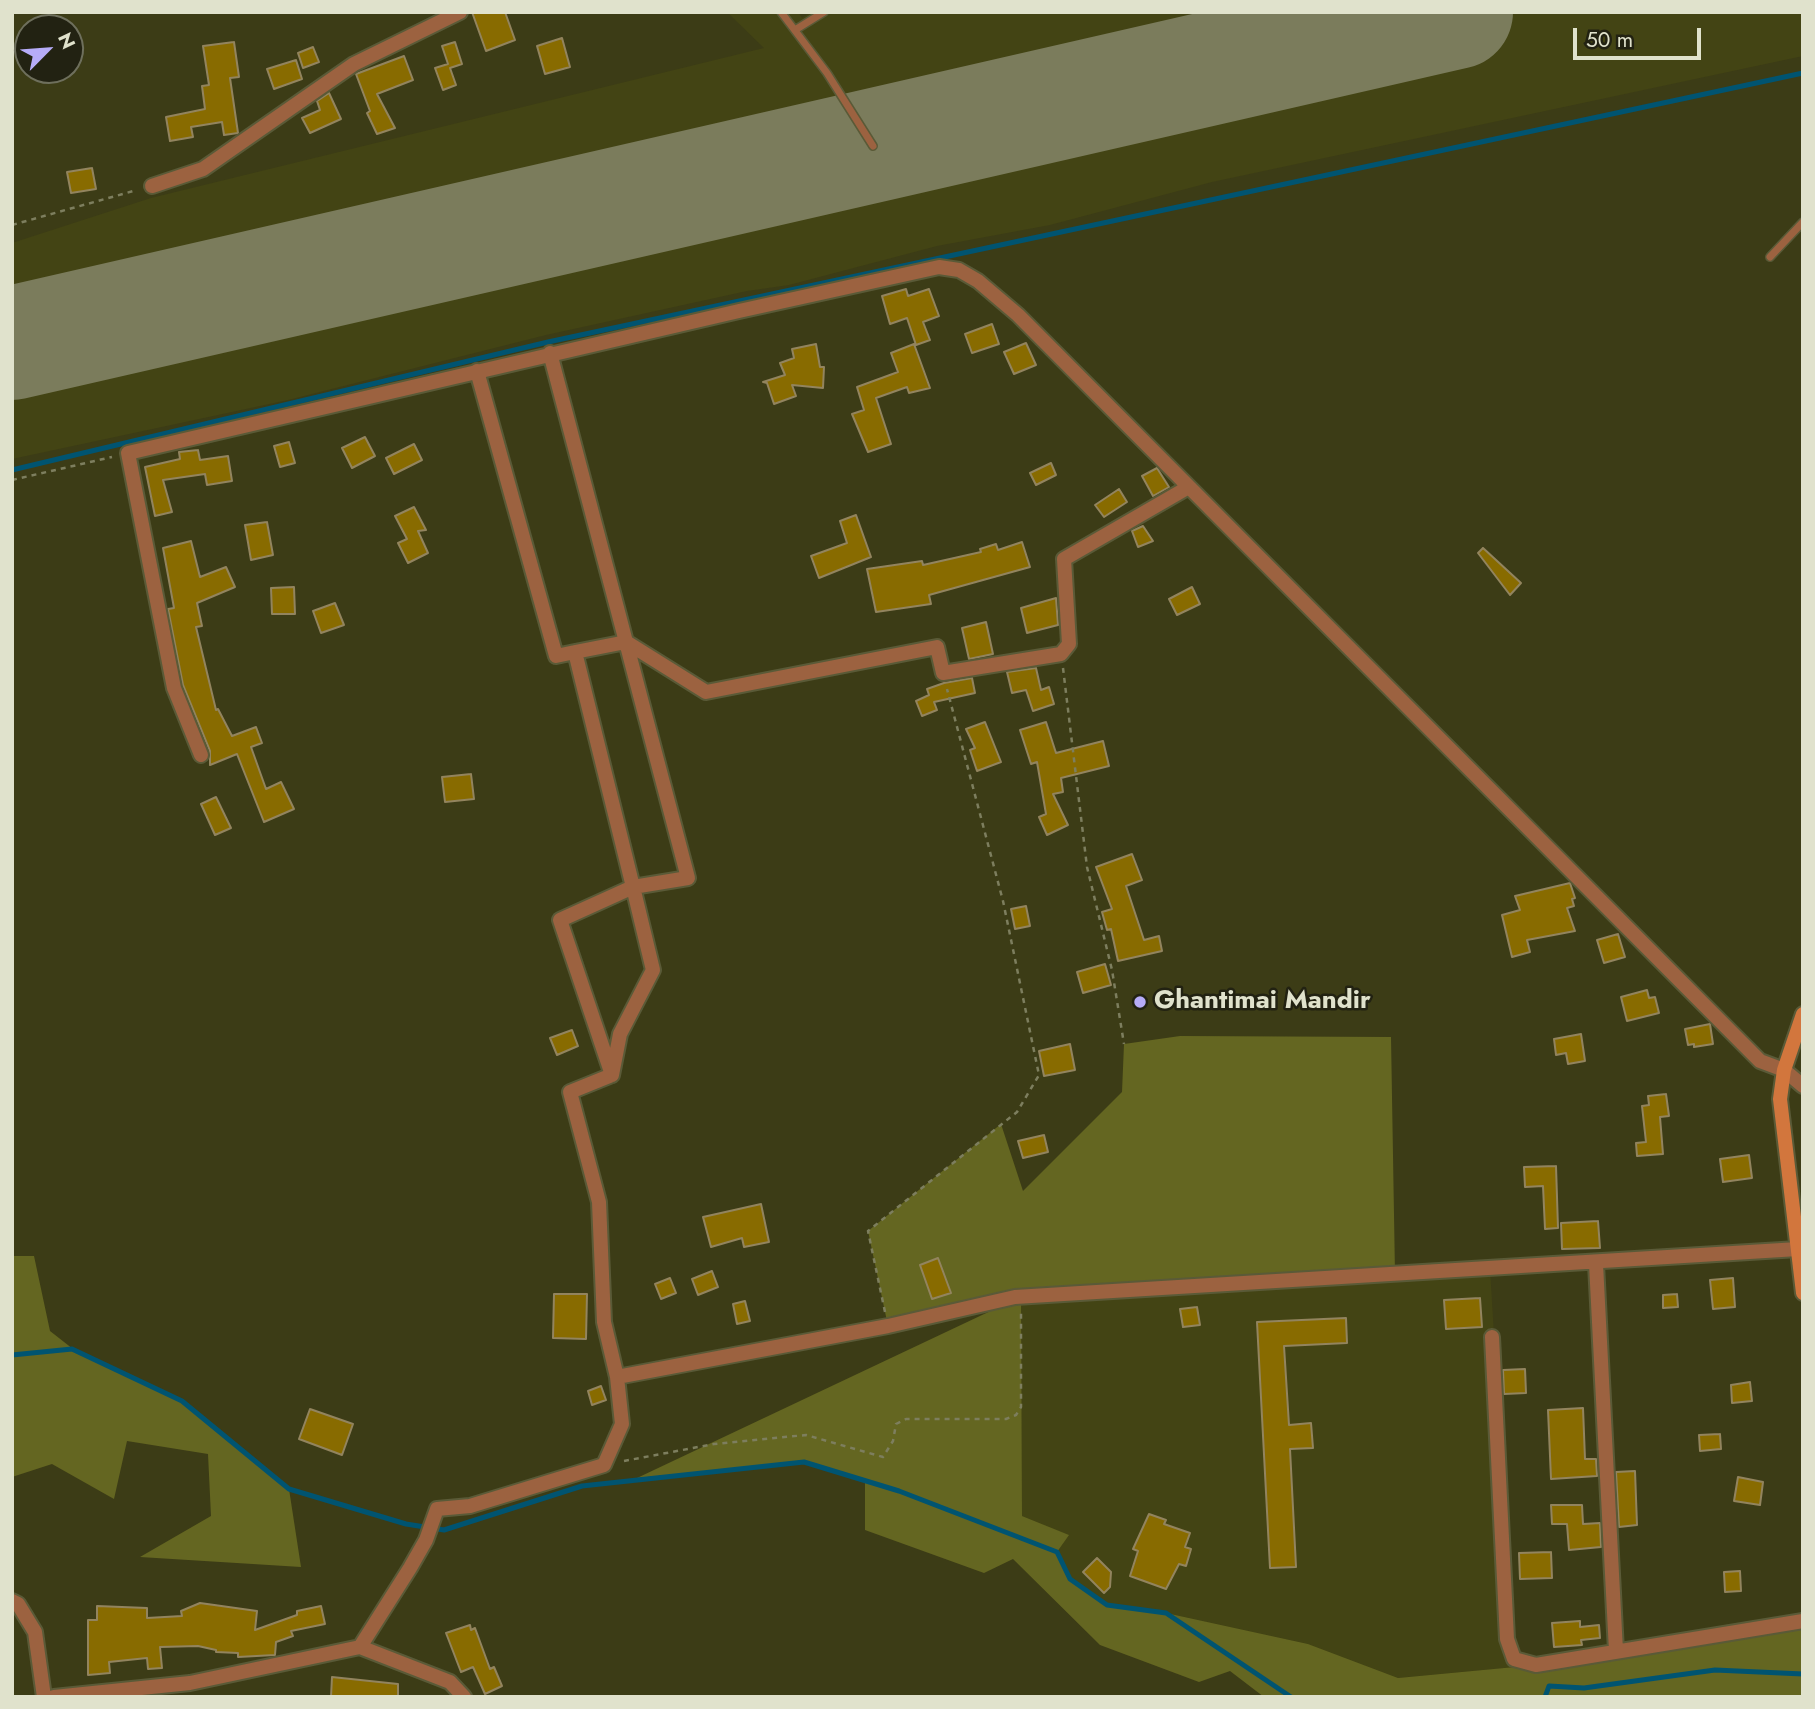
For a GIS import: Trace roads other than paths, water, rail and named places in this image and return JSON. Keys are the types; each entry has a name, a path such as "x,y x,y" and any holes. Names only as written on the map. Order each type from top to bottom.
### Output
{"main road":[{"path":"1803,1014 1784,1070 1780,1099 1803,1293"}],"street":[{"path":"152,186 202,169 354,64 460,12"},
{"path":"201,755 174,688 128,453 550,353 940,267 959,270 978,281 1018,315 1760,1062 1784,1070 1803,1086"},
{"path":"550,353 688,878 633,887 560,920 612,1075"},
{"path":"477,371 556,656 626,642 706,692 937,647 943,673 1061,654 1069,645 1064,559 1187,488"},
{"path":"575,653 653,970 620,1034 612,1075"},
{"path":"360,1647 426,1540 437,1509 470,1506 604,1465 622,1424 617,1377 604,1322 599,1202 570,1092 612,1075"},
{"path":"617,1377 888,1326 1020,1297 1272,1284 1429,1271 1596,1264 1798,1249"},
{"path":"1596,1264 1616,1651"},
{"path":"1492,1336 1507,1639 1514,1659 1536,1665 1803,1622"},
{"path":"12,1601 18,1604 35,1632 44,1697"},
{"path":"54,1697 190,1684 360,1647 450,1682 464,1697"}],"lane":[{"path":"781,12 827,73 873,146"},
{"path":"795,30 824,12"},
{"path":"1770,257 1803,222"}],"waterway":[{"path":"12,470 548,342 1803,73"},
{"path":"12,1355 72,1349 182,1401 289,1489 406,1524 444,1530 582,1486 804,1462 899,1491 1057,1552 1070,1579 1107,1605 1166,1613 1291,1697"},
{"path":"1545,1697 1549,1686 1584,1688 1715,1670 1803,1674"}],"place":[{"name":"Ghantimai Mandir","path":"1140,1002"}]}
